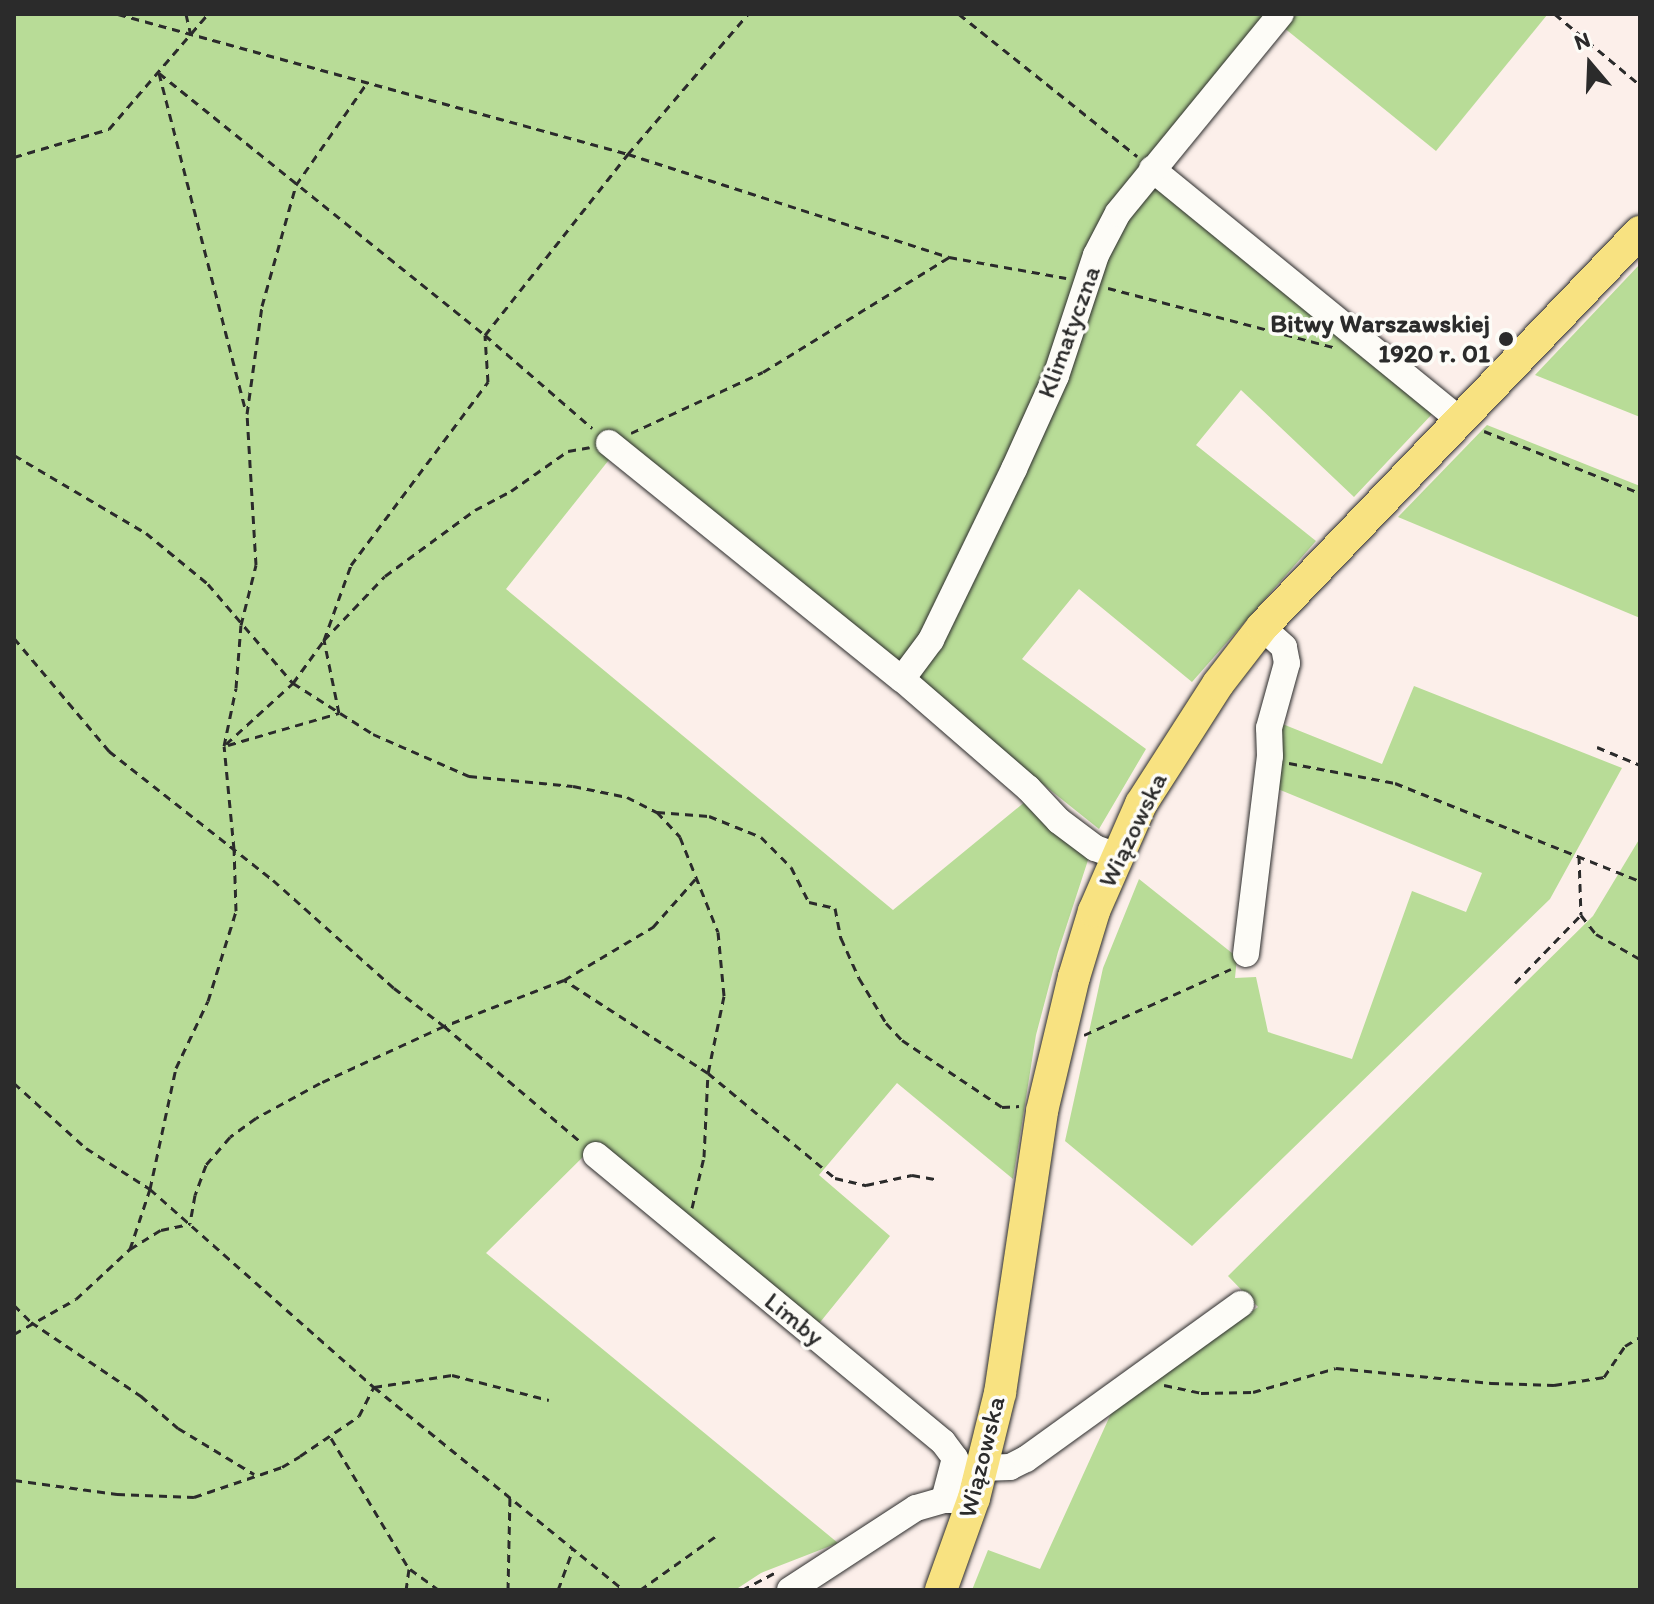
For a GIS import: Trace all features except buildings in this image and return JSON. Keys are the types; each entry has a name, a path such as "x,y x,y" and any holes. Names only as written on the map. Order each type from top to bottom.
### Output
{"main road":[{"name":"Wiązowska","path":"941,1590 967,1489 1000,1393 1042,1111 1057,1041 1094,911 1141,804 1172,752 1262,627 1640,232"}],"street":[{"name":"Klimatyczna","path":"902,679 931,640 1007,482 1056,376 1096,255 1118,213 1281,14"},
{"path":"1152,169 1458,419"},
{"path":"609,443 902,679 1028,788 1059,821 1095,848 1117,856"},
{"path":"1246,954 1270,756 1269,728 1287,656 1284,647 1262,627"},
{"name":"Limby","path":"596,1155 943,1442 955,1458 967,1489"},
{"path":"790,1590 887,1524 1026,1459 1241,1304"}],"path":[{"path":"118,14 628,154 949,257 1089,282 1346,351"},
{"path":"186,14 191,35"},
{"path":"14,157 109,129 208,14"},
{"path":"339,713 324,640 351,565 488,382 485,335 628,154 748,14"},
{"path":"959,14 1152,169"},
{"path":"1555,14 1640,85"},
{"path":"159,73 485,335 609,443"},
{"path":"130,1249 150,1189 176,1068 208,1001 236,911 234,849 224,746 236,688 241,625 256,565 247,414 159,73"},
{"path":"247,414 262,306 296,185 367,83"},
{"path":"224,746 293,683 324,640 385,576 475,510 511,491 568,451 609,443 763,372 949,257"},
{"path":"1458,419 1640,493"},
{"path":"14,455 146,533 208,584 293,683 373,734 469,776 573,786 627,797 657,812 680,837 718,932 724,996 708,1073 704,1157 686,1231"},
{"path":"14,638 109,751 234,849 394,988 444,1026 596,1155"},
{"path":"224,746 339,713"},
{"path":"1269,728 1289,763 1395,783 1640,881"},
{"path":"1597,747 1640,765"},
{"path":"657,812 709,816 761,837 791,867 809,902 835,908 841,938 859,978 886,1023 902,1040 1002,1107 1028,1106"},
{"path":"1579,856 1581,915 1596,934 1640,959"},
{"path":"190,1224 195,1195 206,1165 230,1137 320,1083 444,1026 564,980 653,927 698,876"},
{"path":"1515,983 1581,915"},
{"path":"1057,1041 1080,1036 1231,969 1246,954"},
{"path":"564,980 708,1073 835,1178 866,1185 912,1175 935,1179"},
{"path":"14,1083 86,1148 150,1189 374,1387 624,1590"},
{"path":"14,1334 76,1299 130,1249 161,1230 190,1224"},
{"path":"14,1305 31,1322 141,1396 178,1428 254,1474"},
{"path":"1139,1379 1201,1393 1253,1392 1336,1368 1491,1383 1554,1385 1604,1377 1625,1346 1640,1337"},
{"path":"374,1387 452,1375 549,1400"},
{"path":"14,1480 117,1494 194,1497 254,1474 282,1467 331,1438 359,1416 374,1387"},
{"path":"331,1438 409,1569 439,1590"},
{"path":"508,1590 510,1498"},
{"path":"640,1590 716,1536"},
{"path":"558,1590 573,1549"},
{"path":"406,1590 409,1569"}],"green space":[{"path":"14,14 1271,14 1138,173 1435,411 1354,497 1241,390 1196,445 1316,541 1192,682 1079,589 1022,659 1146,749 1099,829 620,446 506,589 893,910 1026,801 1090,854 1058,952 1036,1035 1013,1179 897,1083 819,1175 890,1236 817,1326 598,1142 486,1253 838,1543 761,1573 735,1590 14,1590"},
{"path":"1294,14 1547,15 1436,151 1283,27"},
{"path":"1640,264 1640,417 1535,375"},
{"path":"1487,425 1640,486 1640,618 1398,517"},
{"path":"1414,686 1622,768 1550,899 1192,1246 1065,1141 1103,968 1139,879 1237,957 1235,978 1256,977 1268,1032 1352,1059 1412,891 1466,912 1482,873 1273,787 1280,723 1382,764"},
{"path":"1640,838 1640,1590 972,1590 988,1550 1040,1569 1114,1407 1258,1307 1228,1276 1593,916"}],"place":[{"name":"Bitwy Warszawskiej 1920 r. 01","path":"1506,339"}]}
